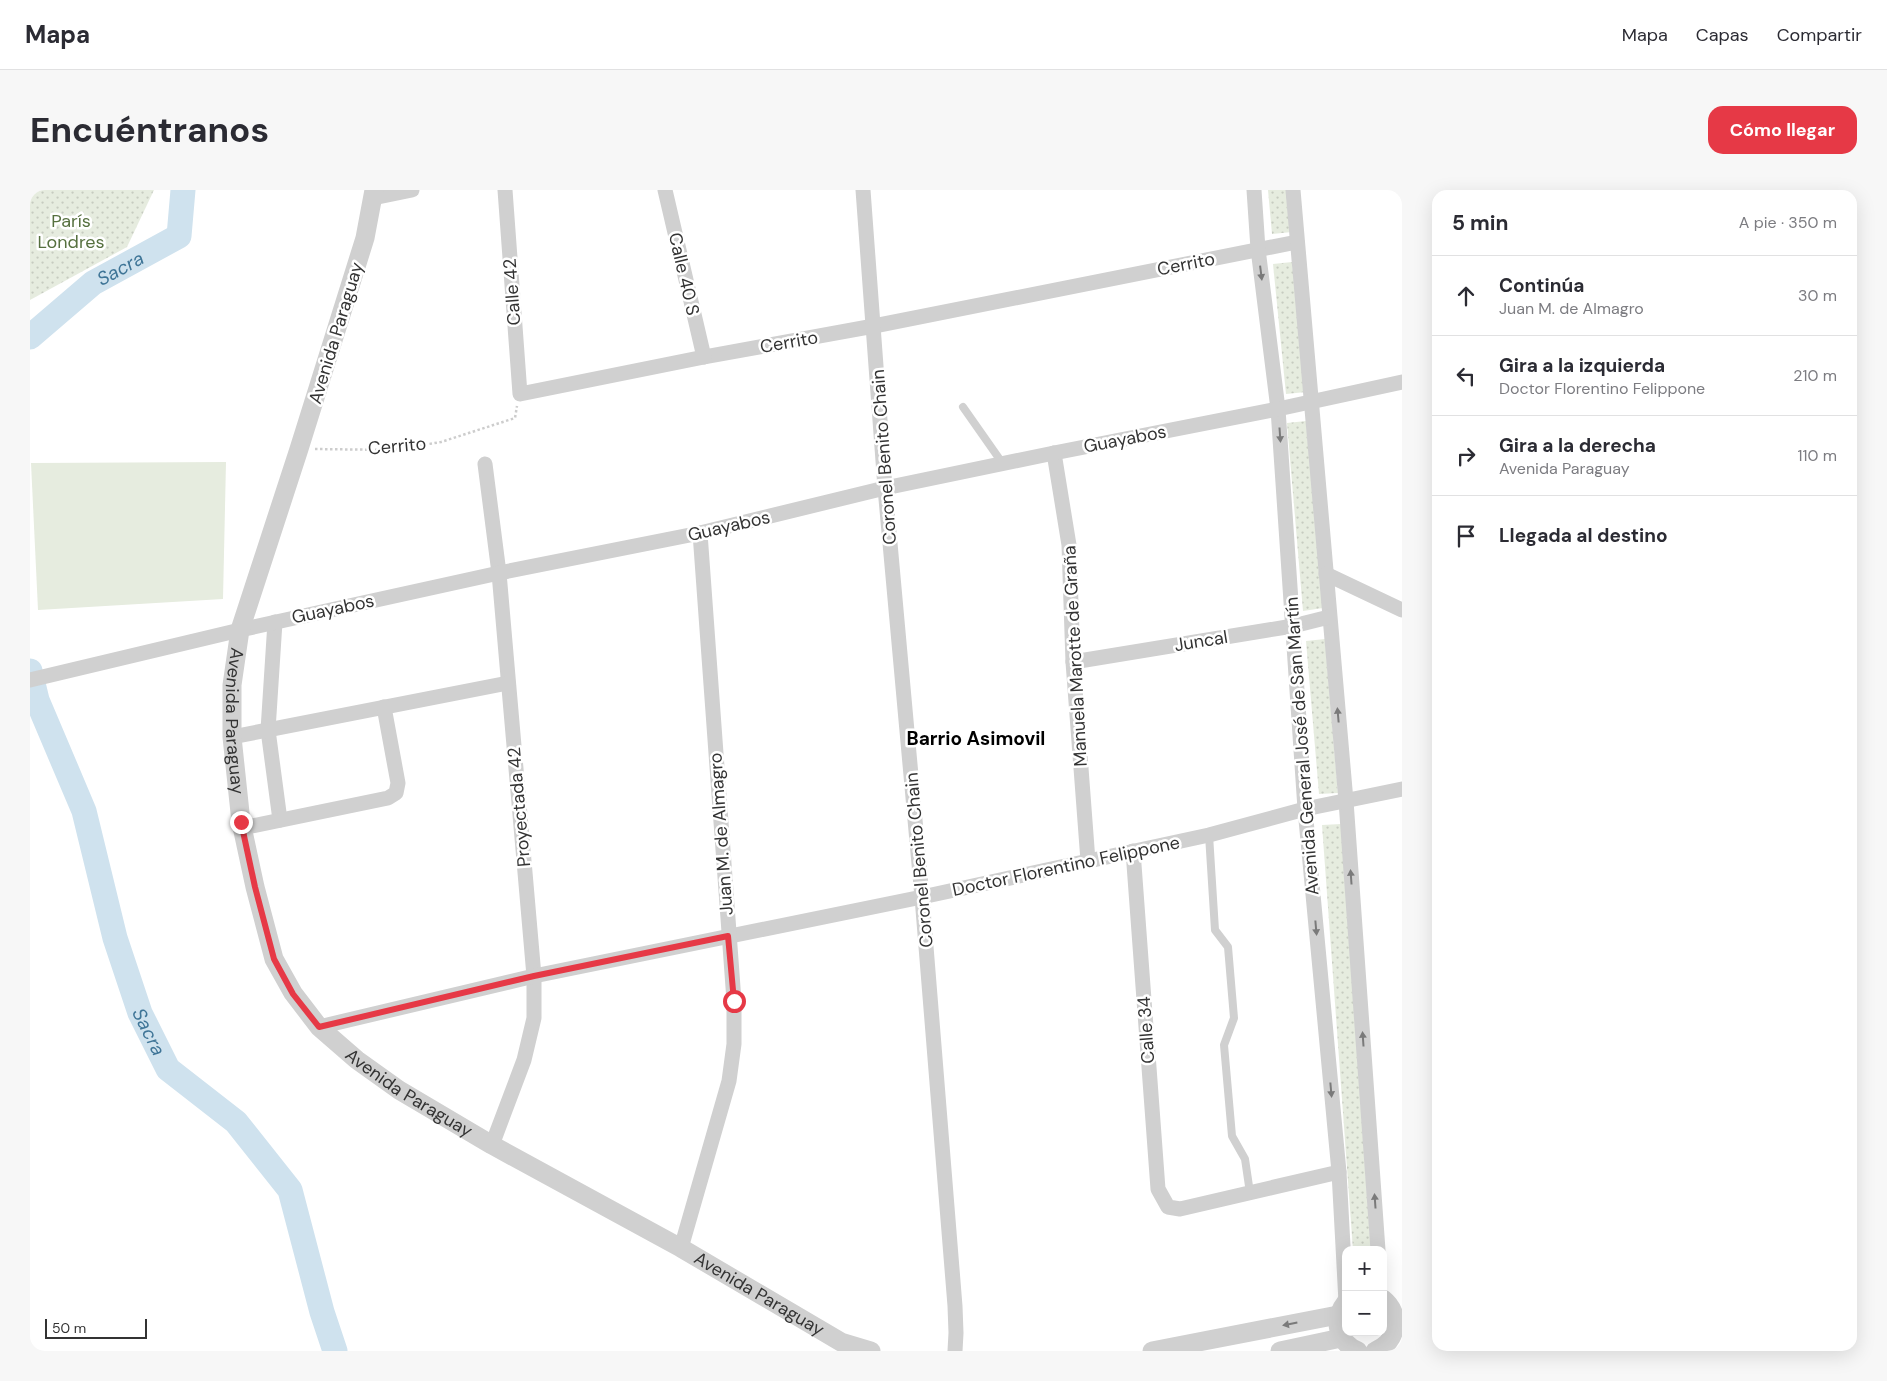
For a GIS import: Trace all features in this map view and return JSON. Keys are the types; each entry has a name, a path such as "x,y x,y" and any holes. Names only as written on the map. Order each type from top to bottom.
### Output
{"street":[{"path":"373,194 412,190"},
{"name":"Calle 42","path":"505,190 520,394"},
{"name":"Calle 40 S","path":"665,190 704,357"},
{"name":"Coronel Benito Chain","path":"863,190 885,488 922,897 956,1332 955,1351"},
{"name":"Avenida General José de San Martín","path":"1254,190 1258,249 1278,409 1305,809 1339,1172 1343,1291"},
{"name":"Avenida General José de San Martín","path":"1293,190 1346,801 1378,1246"},
{"name":"Avenida Paraguay","path":"373,194 365,238 240,630 232,685 232,737 242,828 274,959 293,994 319,1027 357,1060 399,1090 492,1145 681,1248 847,1346 871,1351"},
{"name":"Cerrito","path":"520,394 1297,242"},
{"name":"Guayabos","path":"30,680 275,622 499,573 700,533 885,488 1278,409 1402,382"},
{"name":"Manuela Marotte de Graña","path":"1054,453 1069,545 1073,662 1088,861"},
{"name":"Proyectada 42","path":"485,464 499,573 534,976 534,1018 524,1060 492,1145"},
{"name":"Juan M. de Almagro","path":"681,1248 729,1081 734,1044 734,1001 700,533"},
{"path":"1326,574 1402,610"},
{"name":"Juncal","path":"1073,662 1293,626 1329,617"},
{"path":"275,622 268,730 280,820"},
{"path":"232,737 508,683"},
{"path":"242,828 388,798 396,793 398,783 384,707"},
{"name":"Doctor Florentino Felippone","path":"319,1027 534,976 922,897 1209,835 1305,809 1402,789"},
{"name":"Calle 34","path":"1133,851 1158,1189 1168,1207 1180,1209 1250,1193"},
{"path":"1250,1193 1339,1172"},
{"path":"1375,1351 1396,1338 1396,1316 1391,1300"},
{"path":"1152,1351 1342,1306"},
{"path":"1342,1309 1337,1323 1341,1338 1346,1344 1358,1351"},
{"path":"1280,1351 1341,1338"}],"lane":[{"path":"963,407 1003,464"},
{"path":"1209,835 1215,930 1228,947 1234,1018 1224,1045 1232,1136 1244,1158 1250,1193"}],"path":[{"name":"Cerrito","path":"299,449 392,450 442,442 515,418 520,394"}],"green space":[{"name":"París Londres","path":"30,190 154,190 127,247 30,300"},
{"path":"1268,190 1288,190 1292,232 1272,234"},
{"path":"1292,262 1306,392 1286,394 1273,264"},
{"path":"1306,421 1323,608 1303,611 1287,423"},
{"path":"226,462 223,599 38,610 31,463"},
{"path":"1325,639 1338,793 1319,794 1306,641"},
{"path":"1341,824 1371,1246 1353,1246 1322,825"}],"waterway":[{"name":"Sacra","path":"30,337 93,283 179,236 183,190"},
{"name":"Sacra","path":"30,671 37,700 84,811 115,938 140,1013 168,1069 236,1122 290,1190 322,1312 335,1351"}],"district":[{"name":"Barrio Asimovil","path":"976,738"}],"route":[{"path":"241,822 255,887 274,959 293,994 319,1027 534,976 728,936 734,1001"}]}
